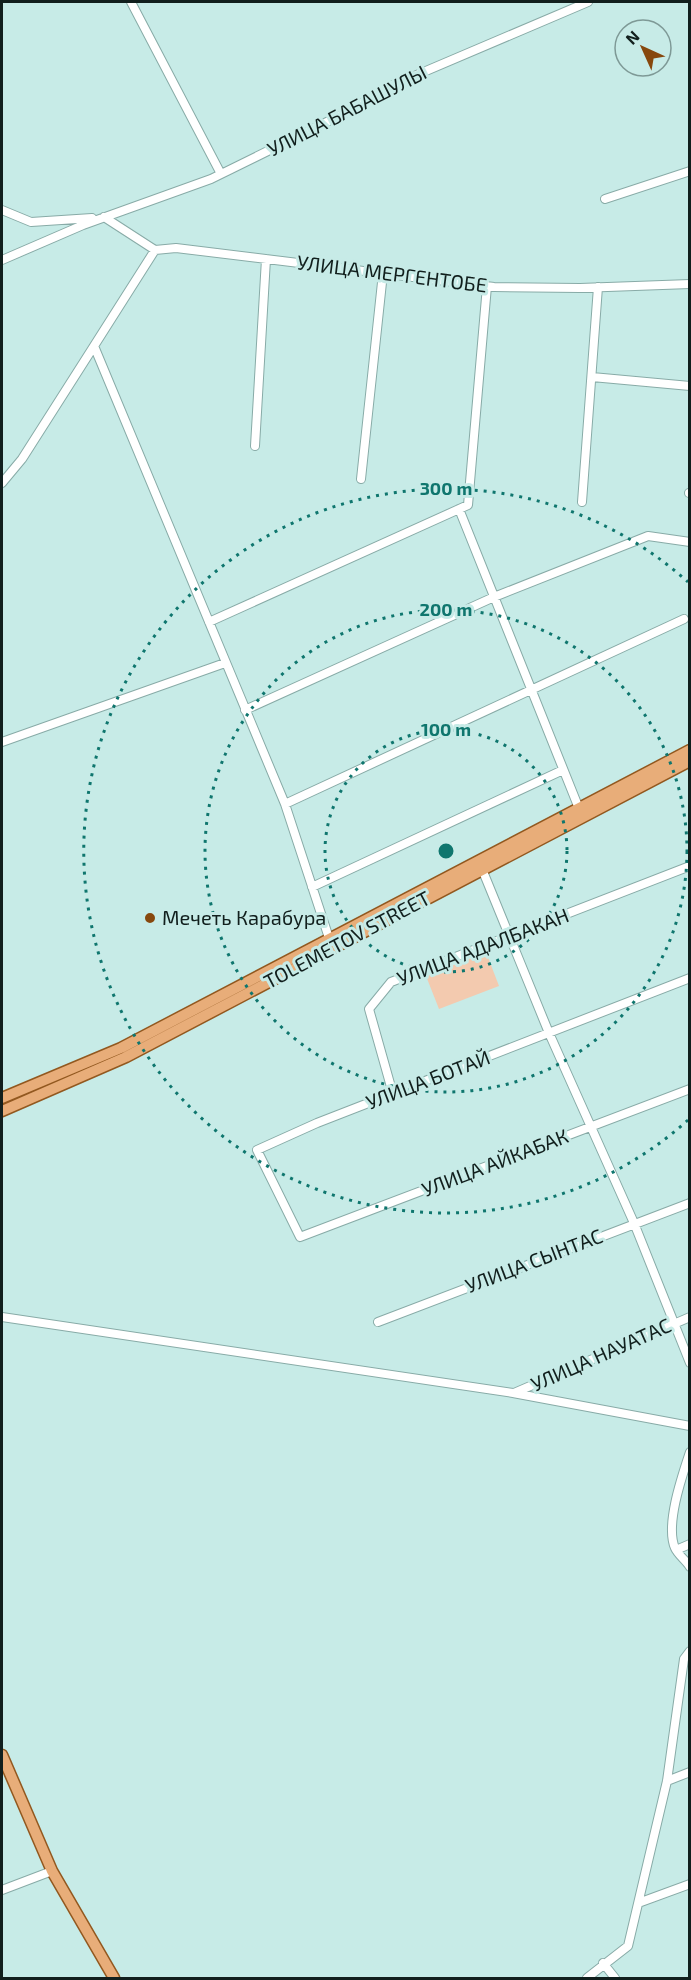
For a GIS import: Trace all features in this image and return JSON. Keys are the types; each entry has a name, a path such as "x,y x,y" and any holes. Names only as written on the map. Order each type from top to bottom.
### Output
{"main road":[{"name":"TOLEMETOV STREET","path":"2,1111 126,1057 482,869 578,806 690,750"},
{"name":"TOLEMETOV STREET","path":"2,1098 121,1048 540,832 690,761"},
{"path":"2,1755 51,1870 114,1978"}],"street":[{"path":"131,2 221,174"},
{"name":"УЛИЦА БАБАШУЛЫ","path":"104,217 221,174 343,114 393,85 588,2"},
{"path":"605,200 690,171"},
{"path":"2,210 32,222 104,217 155,249 22,459 2,483"},
{"path":"2,260 104,217"},
{"name":"УЛИЦА МЕРГЕНТОБЕ","path":"155,249 176,248 487,286 598,287 690,284"},
{"path":"255,446 266,259"},
{"path":"361,479 383,273"},
{"path":"209,622 468,505 487,286"},
{"path":"582,502 598,287"},
{"path":"94,346 285,804 329,939"},
{"path":"592,376 690,386"},
{"path":"459,509 578,806"},
{"path":"245,710 494,597 648,536 690,542"},
{"path":"285,804 684,619"},
{"path":"2,742 225,663"},
{"path":"312,887 563,770"},
{"name":"УЛИЦА АДАЛБАКАН","path":"393,1094 369,1009 391,982 690,866"},
{"path":"482,869 512,936 549,1033 634,1223 690,1363"},
{"name":"УЛИЦА БОТАЙ","path":"300,1237 257,1150 393,1094 690,978"},
{"name":"УЛИЦА АЙКАБАК","path":"300,1237 690,1089"},
{"name":"УЛИЦА СЫНТАС","path":"378,1322 690,1203"},
{"path":"2,1317 513,1393 690,1426"},
{"name":"УЛИЦА НАУАТАС","path":"513,1393 690,1317"},
{"path":"690,1452 672,1532 676,1550 690,1567"},
{"path":"676,1550 690,1544"},
{"path":"587,1978 628,1946 667,1781 690,1651"},
{"path":"667,1781 690,1772"},
{"path":"2,1890 51,1870"},
{"path":"640,1902 690,1884"},
{"path":"603,1964 615,1978"}],"shaded area":[{"path":"486,952 499,986 439,1009 426,976"}],"place":[{"name":"Мечеть Карабура","path":"150,918"}]}
